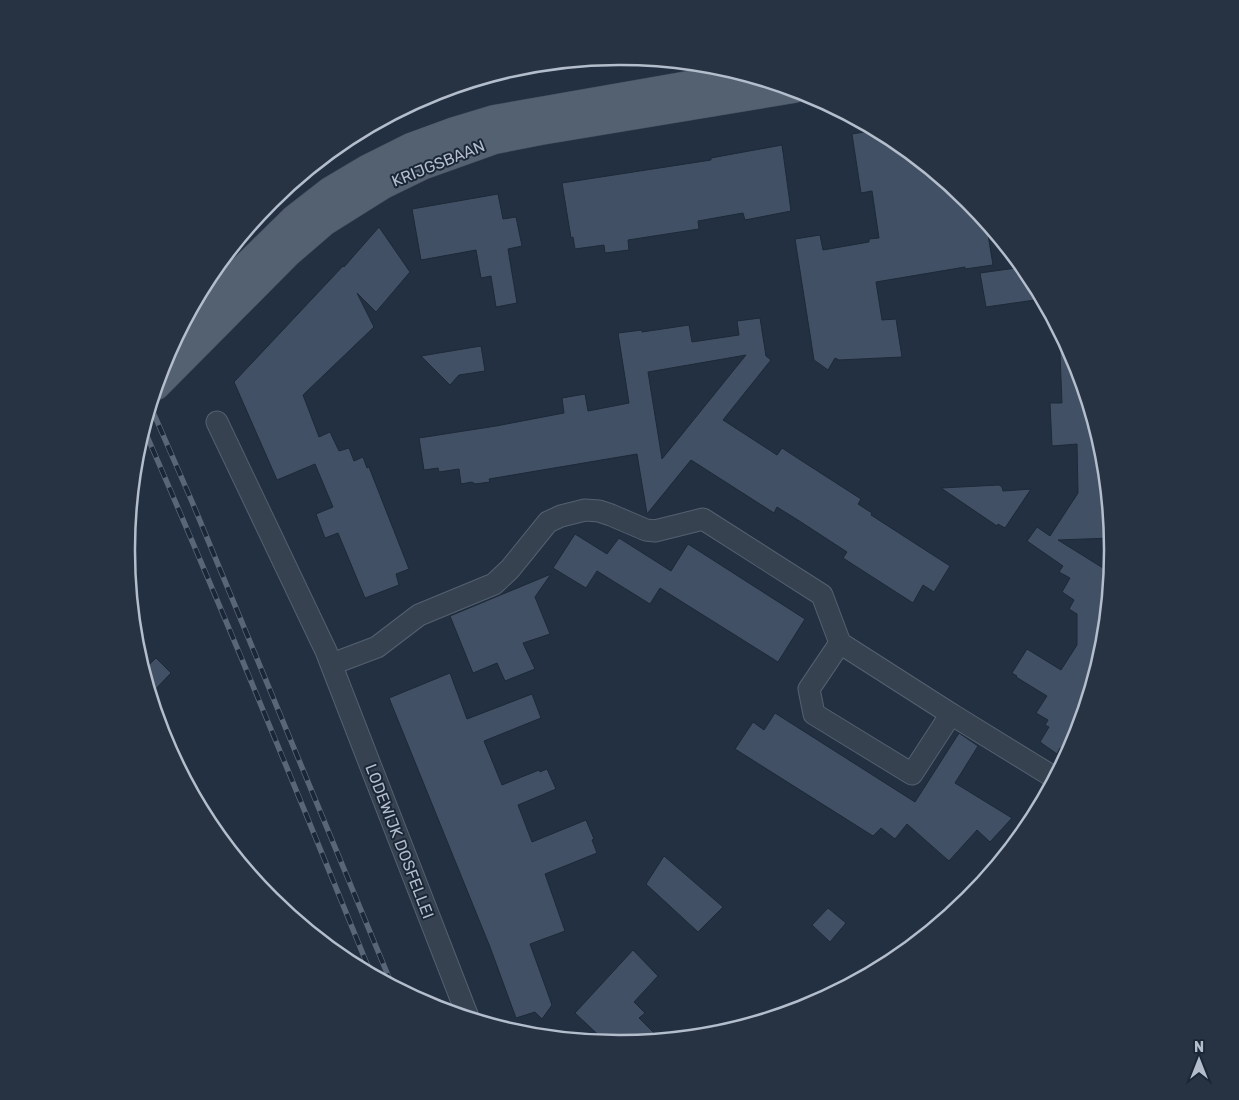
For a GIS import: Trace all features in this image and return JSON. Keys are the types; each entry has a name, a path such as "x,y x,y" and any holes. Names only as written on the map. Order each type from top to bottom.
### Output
{"main road":[{"name":"KRIJGSBAAN","path":"194,318 294,219 330,191 367,169 411,147 495,119 729,78"},
{"name":"KRIJGSBAAN","path":"167,375 288,254 324,222 383,185 424,165 494,140 777,92"}],"street":[{"name":"LODEWIJK DOSFELLEI","path":"217,422 332,664 465,1009"},
{"path":"332,664 377,647 419,615 494,584 510,568 548,522 561,516 585,510 599,511 646,530 655,531 703,519 822,595 840,643 1049,774"},
{"path":"840,643 809,689 814,714 912,774 951,714"}],"building":[{"path":"865,132 915,165 939,185 988,235 993,265 965,269 965,267 876,282 882,320 896,319 902,357 839,360 835,358 828,370 814,360 795,239 820,235 823,250 869,242 869,239 879,238 872,191 861,193 852,134"},
{"path":"782,145 791,211 745,220 743,213 698,221 699,229 628,240 629,250 605,253 604,245 575,249 573,237 571,238 562,183 711,160 711,158"},
{"path":"498,194 503,219 516,217 522,246 508,249 517,303 496,307 491,276 481,278 476,250 421,260 412,209"},
{"path":"379,227 410,272 376,312 357,293 374,327 303,395 319,437 330,432 339,451 349,448 354,461 363,457 367,468 369,467 409,569 396,574 399,585 365,598 338,533 325,538 316,514 333,507 315,464 277,480 234,382 344,267"},
{"path":"1014,268 1035,300 986,307 980,273"},
{"path":"760,318 766,356 771,360 723,420 777,455 782,448 861,499 858,504 872,513 871,515 950,566 934,592 923,585 913,603 843,558 847,552 801,522 777,507 774,513 691,460 647,514 637,454 489,479 490,482 475,484 472,482 461,484 459,469 439,472 438,468 424,470 419,438 564,413 562,398 585,394 588,411 629,403 618,333 642,330 642,332 689,325 692,342 739,335 737,321","holes":["746,355 662,459 648,372"]},
{"path":"481,346 485,371 459,375 450,385 421,356"},
{"path":"1060,347 1079,394 1088,424 1100,487 1104,538 1058,540 1103,568 1100,613 1088,676 1068,736 1057,754 1040,742 1049,727 1045,725 1048,720 1036,713 1047,696 1012,673 1027,649 1061,670 1077,645 1077,614 1069,609 1074,600 1062,592 1070,578 1059,572 1063,566 1027,541 1037,527 1050,536 1078,493 1077,444 1052,446 1050,403 1062,403"},
{"path":"999,485 1003,491 1031,489 1005,528 998,524 997,526 941,488"},
{"path":"575,534 607,554 619,538 671,571 688,544 805,619 778,662 660,588 650,604 597,571 586,588 553,568"},
{"path":"551,574 535,597 550,634 523,643 535,669 505,681 497,663 473,673 450,616"},
{"path":"156,658 171,673 155,690 151,676 149,665"},
{"path":"450,673 467,719 532,694 541,718 484,741 502,785 539,770 540,772 547,769 556,789 518,805 532,842 586,820 594,839 592,840 597,853 545,874 565,931 530,944 552,1005 542,1019 535,1012 516,1018 490,947 389,698"},
{"path":"775,713 915,802 959,733 978,746 955,783 1012,818 990,842 977,830 949,861 907,824 895,839 881,828 873,836 735,749 753,722 764,730"},
{"path":"664,856 723,907 698,932 646,884"},
{"path":"828,908 846,923 830,942 812,925"},
{"path":"633,950 658,976 634,1002 645,1013 639,1018 655,1034 598,1034 575,1013"}],"railway":[{"path":"154,414 388,976"},
{"path":"148,438 202,563 367,964"}]}
